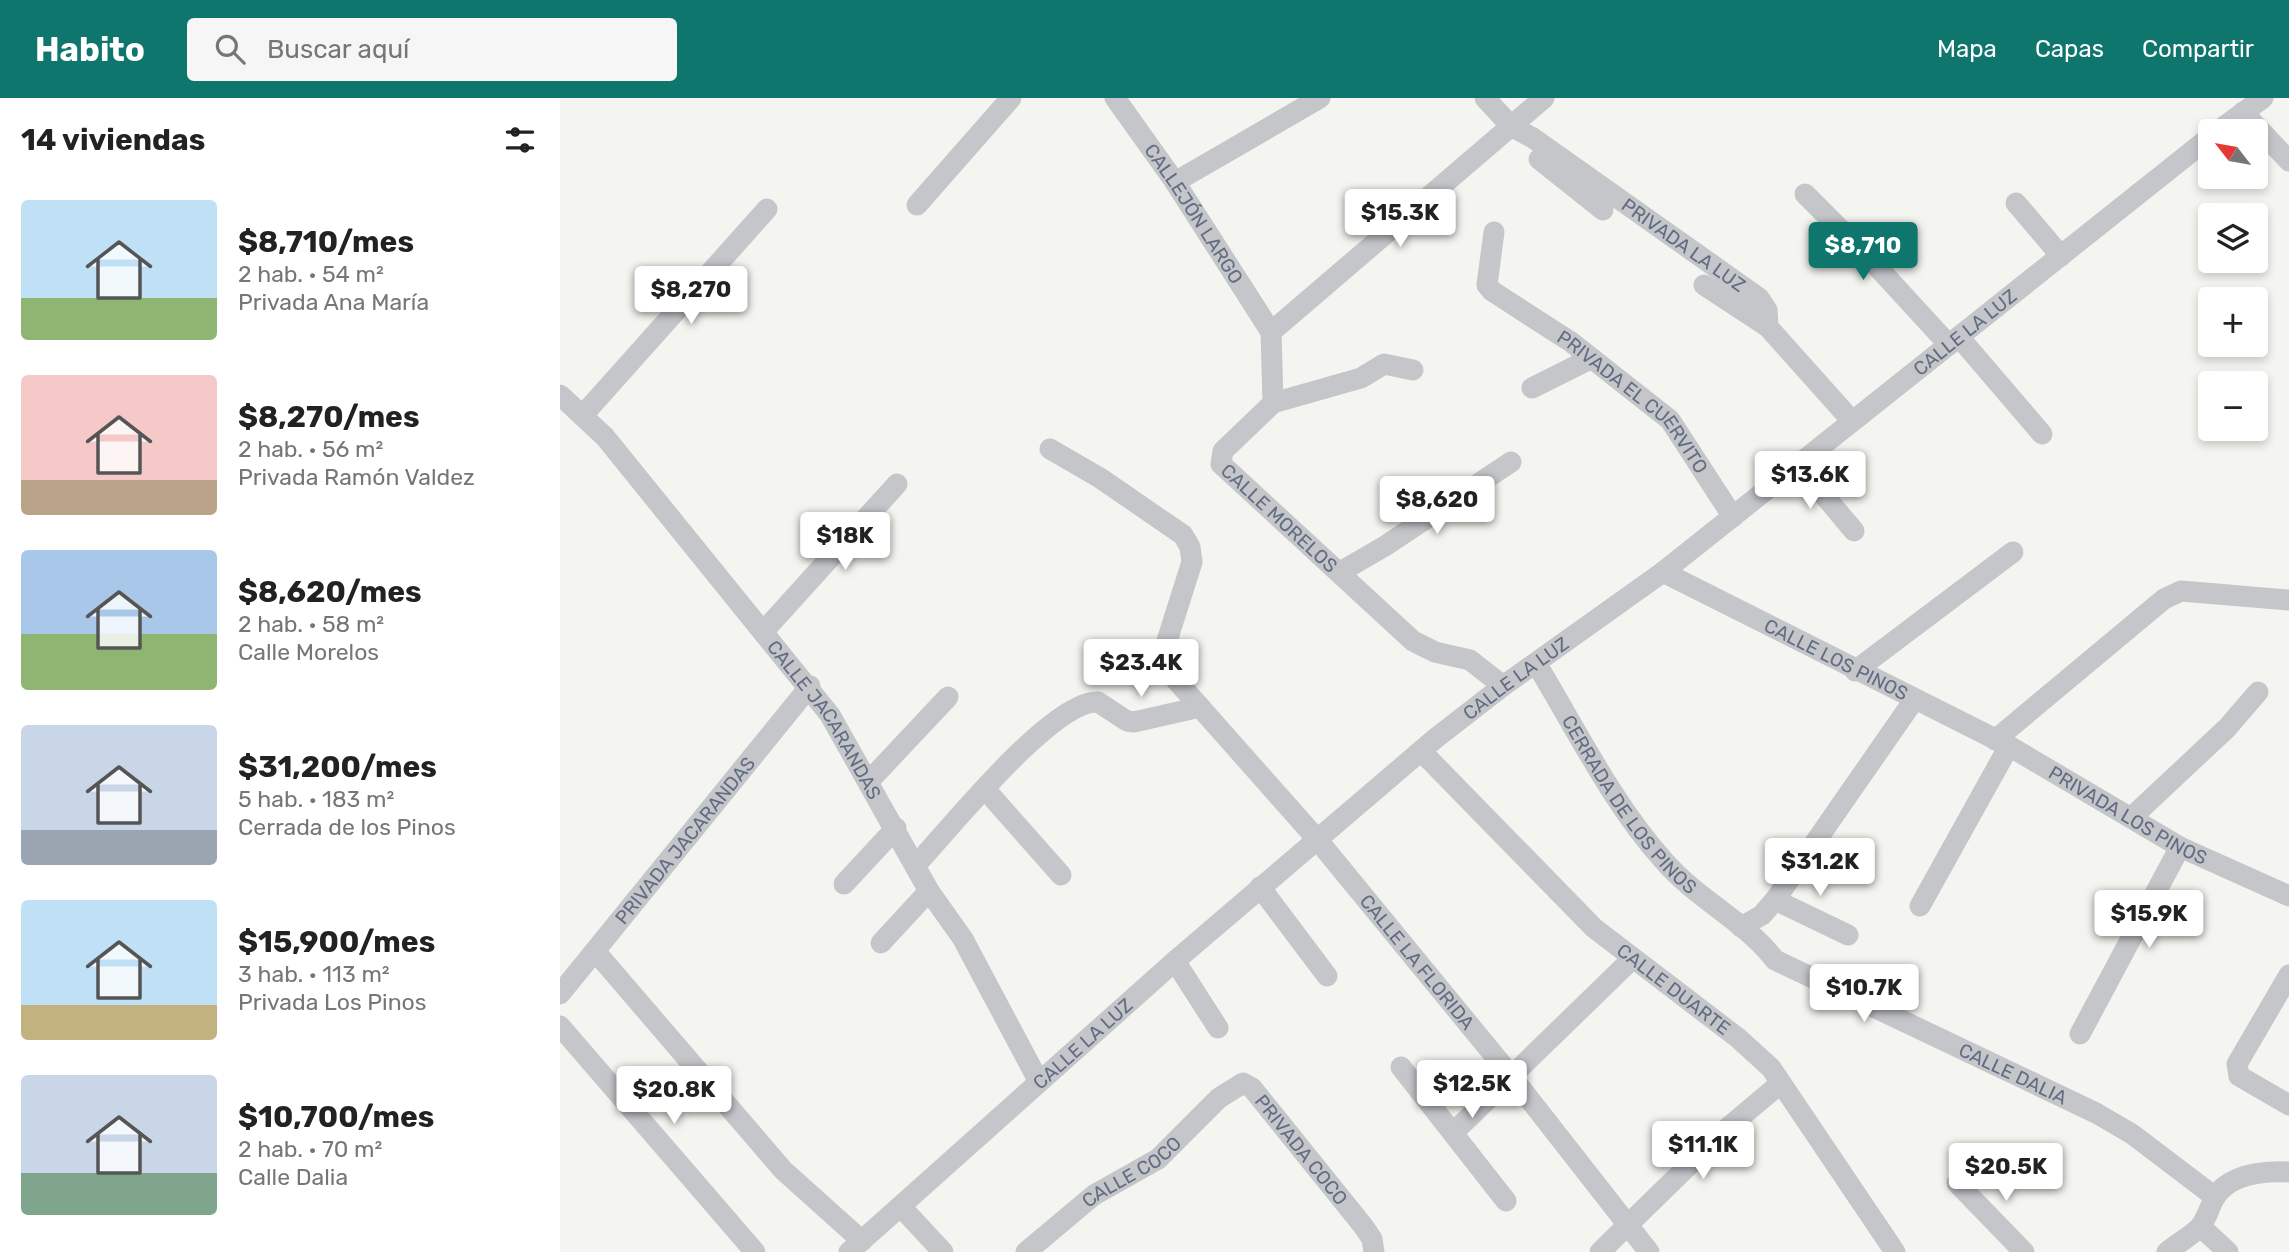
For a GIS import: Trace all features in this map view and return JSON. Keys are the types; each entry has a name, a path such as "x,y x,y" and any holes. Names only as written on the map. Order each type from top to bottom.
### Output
{"street":[{"path":"917,205 1011,98"},
{"name":"CALLEJÓN LARGO","path":"1115,98 1175,182 1271,332"},
{"path":"1175,182 1320,98"},
{"name":"PRIVADA LA LUZ","path":"1485,98 1506,130 1533,138 1759,298 1767,310 1768,327 1852,421"},
{"path":"1413,370 1384,364 1361,377 1273,403 1271,332 1544,98"},
{"path":"2233,119 2263,98"},
{"path":"2243,111 2289,162"},
{"path":"1506,130 1529,152 1603,210"},
{"name":"CALLE LA LUZ","path":"855,1246 902,1208 1175,961 1429,745 1503,686 1663,572 2198,147"},
{"path":"1805,194 1954,341 2042,434"},
{"path":"2016,203 2061,256"},
{"path":"583,415 767,209"},
{"name":"PRIVADA EL CUERVITO","path":"1494,232 1487,285 1513,306 1571,342 1670,420 1733,517"},
{"path":"1704,285 1768,327"},
{"path":"1532,388 1590,359"},
{"name":"CALLE JACARANDAS","path":"560,395 605,437 810,686 869,781 929,891 963,939 1039,1082"},
{"name":"CALLE MORELOS","path":"1273,403 1223,451 1221,464 1413,641 1435,652 1470,660 1503,686"},
{"name":"CALLE LA FLORIDA","path":"1050,449 1100,478 1183,536 1190,547 1192,562 1166,644 1171,672 1317,838 1512,1077 1649,1252"},
{"path":"1340,572 1385,546 1511,462"},
{"path":"1798,464 1854,531"},
{"path":"763,632 897,484"},
{"path":"1855,671 2013,552"},
{"name":"CALLE LOS PINOS","path":"1663,572 2002,743"},
{"path":"1920,906 2002,743 2164,599 2181,591 2289,600"},
{"name":"CERRADA DE LOS PINOS","path":"1536,663 1630,817 1663,860 1689,887 1741,927"},
{"name":"PRIVADA JACARANDAS","path":"560,993 810,686"},
{"path":"2133,817 2227,728 2259,692"},
{"path":"869,781 948,697"},
{"path":"1741,927 1762,915 1775,900 1914,700"},
{"path":"915,866 1031,741 1079,705 1098,702 1134,722 1200,707"},
{"name":"PRIVADA LOS PINOS","path":"2002,743 2133,817 2180,847 2289,896"},
{"name":"CALLE DUARTE","path":"1429,745 1594,928 1738,1038 1771,1068 1887,1248"},
{"path":"985,789 1061,875"},
{"path":"844,884 895,828"},
{"path":"2080,1034 2180,847"},
{"path":"1260,887 1327,976"},
{"path":"881,943 929,891"},
{"path":"1775,900 1847,935"},
{"name":"CALLE DALIA","path":"1741,927 1787,968 1885,1011 2123,1129 2215,1197"},
{"path":"594,951 783,1170 855,1246"},
{"path":"1454,1132 1632,959"},
{"path":"1175,961 1218,1028"},
{"path":"2289,975 2237,1064 2239,1076 2289,1105"},
{"path":"560,1026 755,1252"},
{"path":"1401,1068 1506,1201"},
{"name":"PRIVADA COCO","path":"1234,1086 1243,1083 1252,1088 1364,1227 1372,1239 1374,1252"},
{"path":"1600,1252 1716,1139 1781,1083"},
{"name":"CALLE COCO","path":"1026,1252 1094,1195 1158,1159 1234,1086"},
{"path":"2167,1252 2201,1227 2215,1197 2239,1178 2270,1171 2289,1172"},
{"path":"1957,1183 2024,1252"},
{"path":"902,1208 943,1252"},
{"path":"2201,1227 2228,1252"}]}
